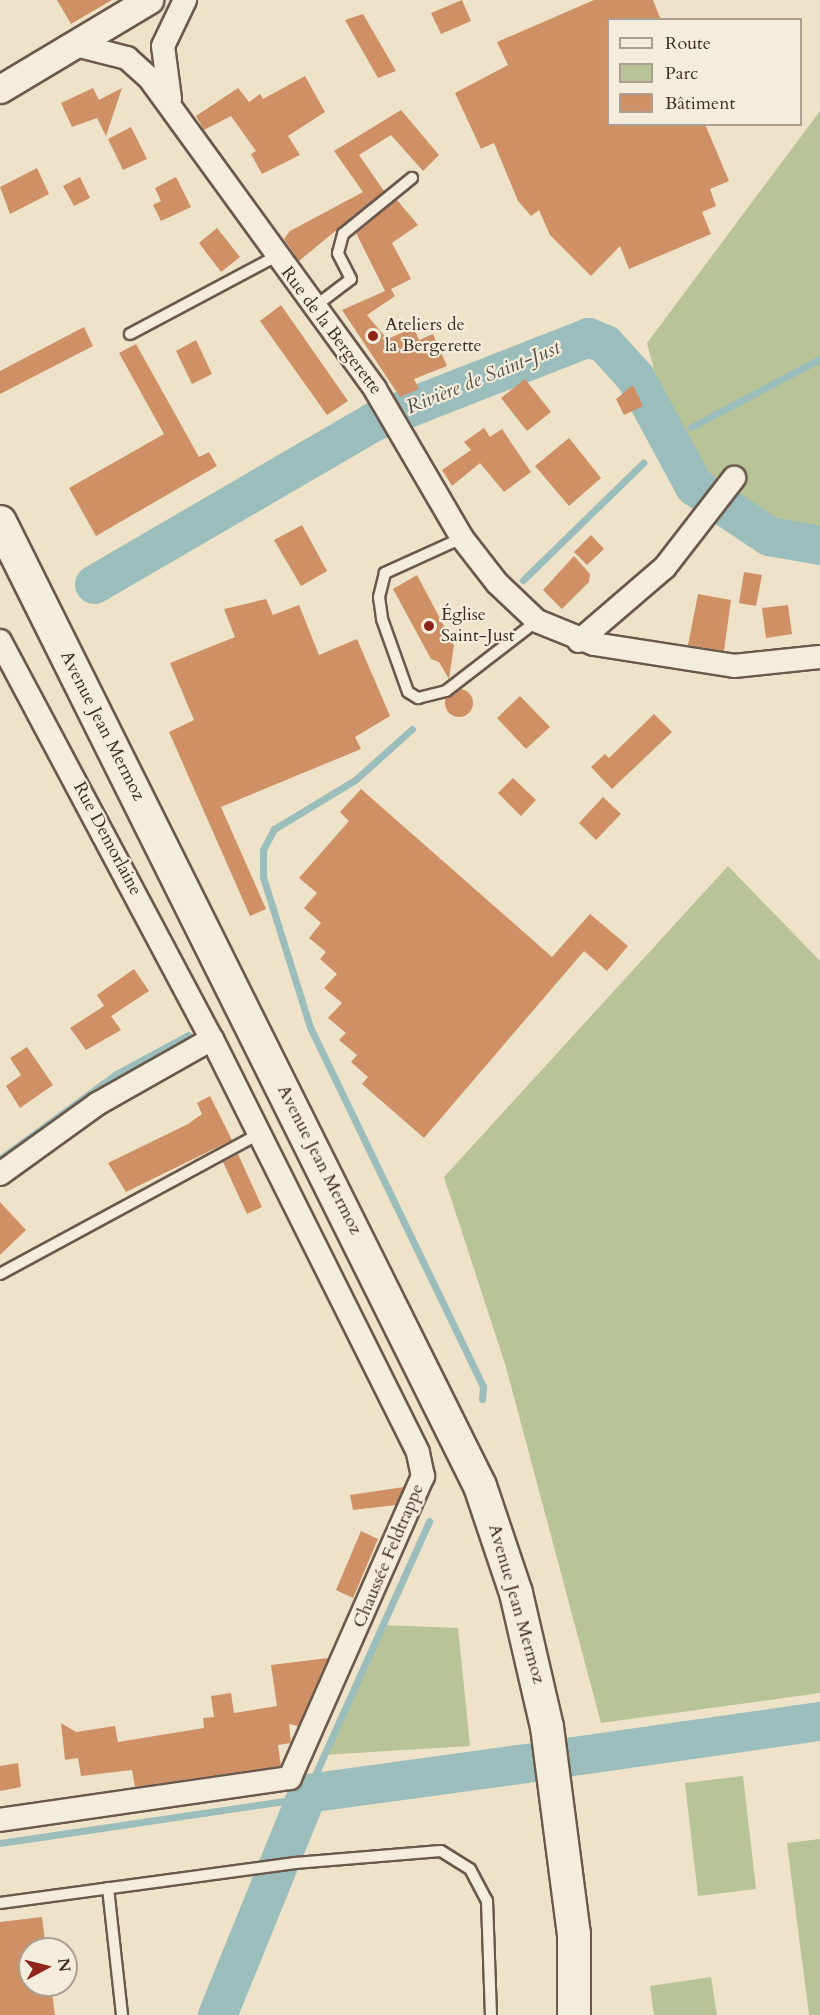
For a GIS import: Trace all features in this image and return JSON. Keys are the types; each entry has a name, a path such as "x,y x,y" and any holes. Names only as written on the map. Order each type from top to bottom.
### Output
{"main road":[{"name":"Avenue Jean Mermoz","path":"0,522 480,1486 533,1660 574,1934 573,2015"},
{"name":"Avenue Jean Mermoz","path":"559,1827 562,2015"}],"street":[{"path":"0,89 149,0"},
{"name":"Rue de la Bergerette","path":"183,128 162,61 165,34 185,0"},
{"name":"Rue de la Bergerette","path":"76,45 114,53 139,66 275,257 382,399 462,538 497,584 537,621 579,641 734,666 820,657"},
{"path":"579,641 665,567 723,494"},
{"name":"Rue Demorlaine","path":"0,641 212,1039"},
{"path":"0,1174 97,1104 212,1039"},
{"name":"Chaussée Feldtrappe","path":"0,1820 290,1778 419,1492 423,1476 418,1454 212,1039"}],"lane":[{"path":"314,307 351,279 338,253 343,234 412,178"},
{"path":"130,334 275,257"},
{"path":"462,538 386,573 379,597 382,619 408,692 418,698 446,691 537,621"},
{"path":"0,1274 259,1134"},
{"path":"0,1903 295,1863 420,1849 441,1851 463,1863 490,1914 491,2015"},
{"path":"108,1888 122,2015"}],"green space":[{"path":"820,111 820,553 700,470 670,430 647,343"},
{"path":"728,866 820,961 820,1693 601,1723 506,1367 444,1177"},
{"path":"382,1625 458,1628 470,1746 323,1755"},
{"path":"743,1776 756,1889 698,1896 685,1783"},
{"path":"820,1839 820,2015 809,2015 787,1843"},
{"path":"711,1977 717,2015 654,2015 650,1986"}],"building":[{"path":"57,0 112,0 71,24"},
{"path":"462,0 471,21 441,34 431,13"},
{"path":"594,0 653,0 660,18 607,18 607,126 706,126 729,181 710,189 716,206 702,212 711,234 629,269 620,246 591,276 550,235 539,210 531,216 518,201 494,143 481,149 455,93 508,65 497,42"},
{"path":"363,14 396,71 378,78 345,20"},
{"path":"305,76 325,112 288,136 300,155 262,174 251,154 256,151 231,116 204,130 196,116 238,88 249,102 260,94 263,99"},
{"path":"93,88 99,100 122,88 106,136 97,118 72,127 61,103"},
{"path":"401,110 439,155 423,171 391,135 359,155 384,191 299,261 284,239 290,231 363,192 334,151"},
{"path":"131,127 147,159 123,170 108,139"},
{"path":"37,168 49,194 10,214 0,187"},
{"path":"80,177 90,198 74,206 63,186"},
{"path":"176,177 191,207 161,221 153,205 161,201 155,188"},
{"path":"397,200 418,225 392,243 411,279 391,289 395,296 367,315 387,339 414,328 419,340 433,334 447,366 414,379 419,389 400,397 342,310 385,291 356,233"},
{"path":"217,228 240,257 221,272 199,243"},
{"path":"281,305 348,401 327,415 260,321"},
{"path":"84,327 93,346 0,394 0,371"},
{"path":"196,340 212,374 192,384 176,351"},
{"path":"136,344 199,457 209,452 217,466 96,536 69,488 164,434 119,353"},
{"path":"525,379 551,412 527,431 501,398"},
{"path":"633,385 643,406 624,415 616,399"},
{"path":"484,428 490,437 502,429 531,472 504,492 480,463 452,486 442,470 471,450 464,442"},
{"path":"569,438 601,478 569,506 535,466"},
{"path":"302,525 327,571 301,586 274,540"},
{"path":"591,535 604,549 587,565 574,552"},
{"path":"574,556 590,574 589,582 562,609 543,590"},
{"path":"744,572 762,575 756,606 739,603"},
{"name":"Église Saint-Just","path":"417,575 454,645 449,679 439,662 431,659 393,589"},
{"path":"698,594 731,600 724,651 688,645"},
{"path":"266,599 273,615 299,605 319,655 357,639 390,716 355,737 361,749 221,807 266,909 250,916 169,732 194,720 170,663 235,637 224,609"},
{"path":"788,605 792,634 766,638 762,608"},
{"path":"459,689 469,693 473,703 469,713 459,717 449,713 445,703 449,693"},
{"path":"520,696 550,727 526,749 497,718"},
{"path":"654,714 672,732 612,789 591,767 605,754 609,758"},
{"path":"513,778 536,800 521,816 498,793"},
{"path":"361,789 552,957 590,914 628,946 607,971 584,951 424,1138 362,1084 368,1077 351,1062 357,1055 339,1040 346,1033 328,1018 342,1003 324,988 337,974 320,959 326,952 309,938 321,923 304,908 317,893 299,878 349,821 340,812"},
{"path":"603,797 621,814 596,840 579,823"},
{"path":"134,969 149,991 111,1016 121,1030 86,1050 70,1028 104,1006 97,995"},
{"path":"27,1047 53,1085 20,1108 6,1086 21,1075 10,1058"},
{"path":"210,1096 232,1140 126,1192 108,1163 188,1124 202,1114 197,1103"},
{"path":"238,1154 262,1207 247,1214 223,1162"},
{"path":"0,1202 26,1230 0,1255"},
{"path":"404,1487 396,1505 353,1510 350,1495"},
{"path":"361,1531 378,1539 353,1598 336,1590"},
{"path":"328,1658 298,1726 289,1724 291,1743 278,1745 281,1766 135,1787 132,1770 81,1776 78,1758 65,1760 61,1723 76,1732 115,1726 118,1742 204,1728 203,1718 214,1717 211,1696 231,1693 234,1713 277,1706 271,1665"},
{"path":"18,1763 21,1787 0,1791 0,1766"},
{"path":"42,1917 44,1937 18,1937 18,1997 53,1997 55,2015 0,2015 0,1922"}],"waterway":[{"name":"Rivière de Saint-Just","path":"94,584 374,421 588,337 605,344 635,377 694,486 769,536 820,545"},
{"path":"691,427 820,359"},
{"path":"523,580 643,463"},
{"path":"412,729 355,780 274,829 263,850 263,877 310,1027 483,1386 482,1399"},
{"path":"0,1159 116,1074 188,1035"},
{"path":"0,1843 285,1801 307,1793 429,1521"},
{"path":"566,1757 820,1721"},
{"path":"217,2015 307,1793 541,1761"}],"place":[{"name":"Ateliers de la Bergerette","path":"373,336"},
{"name":"Église Saint-Just","path":"429,626"}]}
